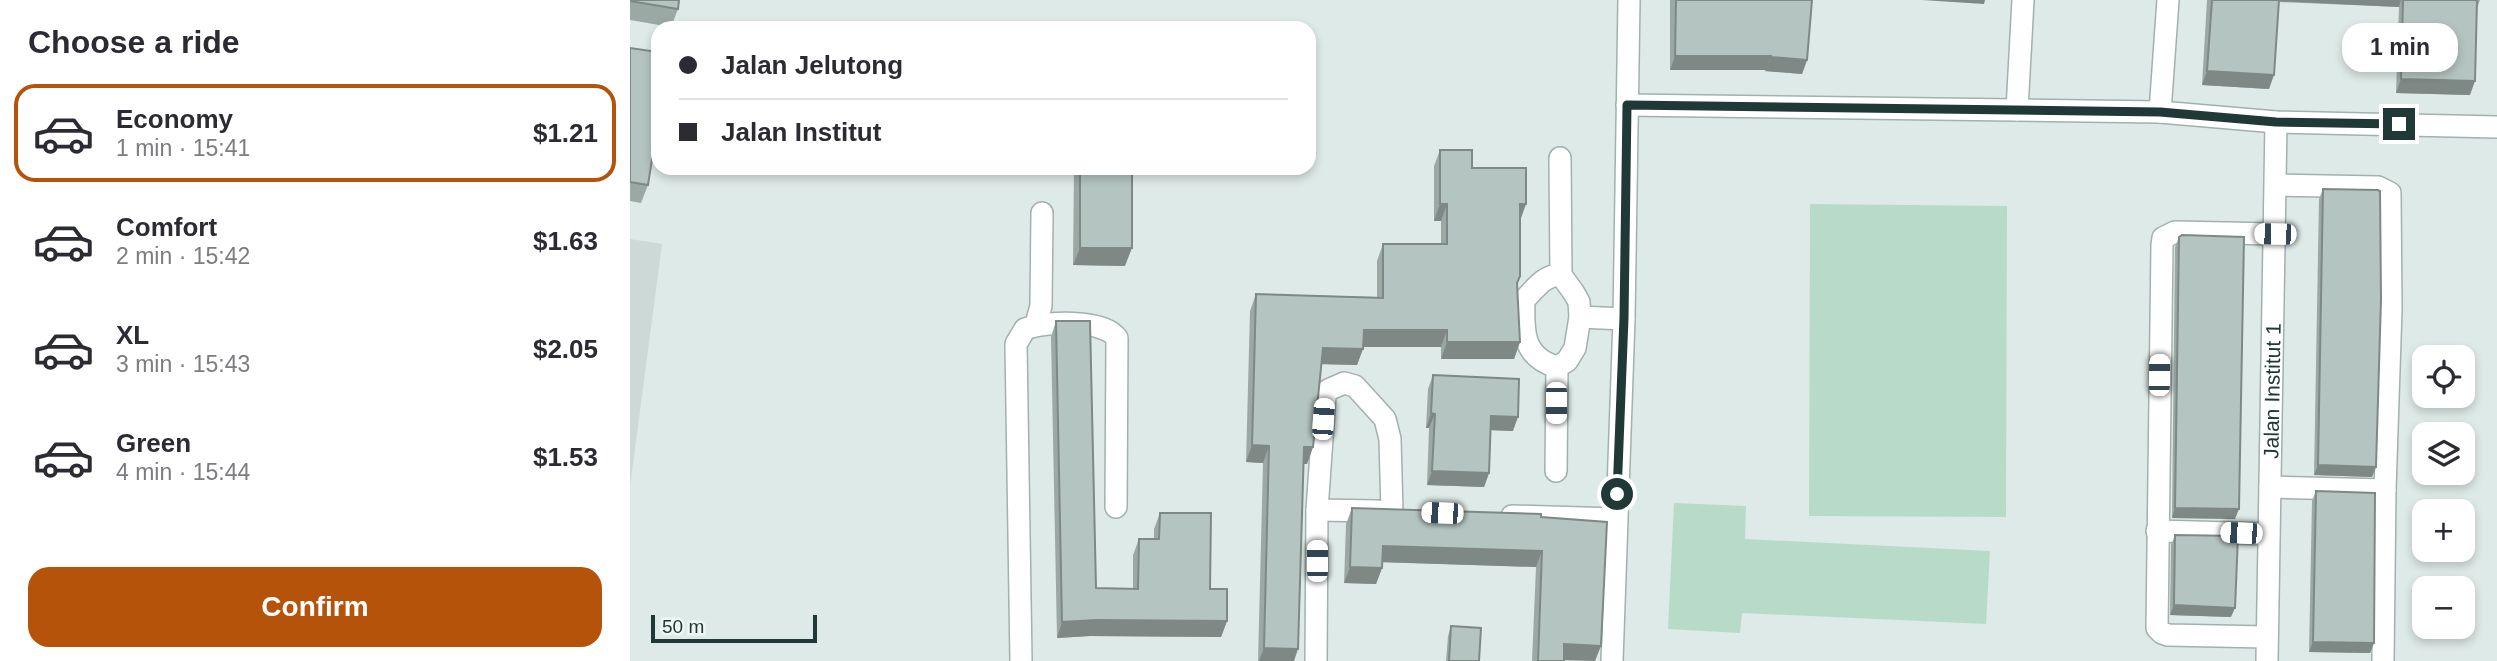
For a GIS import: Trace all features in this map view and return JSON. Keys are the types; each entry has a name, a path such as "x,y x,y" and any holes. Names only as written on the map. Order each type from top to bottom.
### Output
{"street":[{"path":"1612,661 1624,318 1629,0"},
{"path":"2017,110 2012,44 2023,0"},
{"path":"2160,112 2168,0"},
{"path":"1627,105 2160,112 2276,122 2497,127"},
{"name":"Jalan Institut 1","path":"2267,661 2276,122"},
{"path":"1560,158 1561,275 1579,302 1580,317 1575,348 1567,361 1557,367 1546,364 1528,345 1523,332 1524,300 1543,280 1553,275 1561,275"},
{"path":"2276,185 2378,187 2385,188 2390,193 2391,309 2383,661"},
{"path":"1037,324 1041,306 1042,213"},
{"path":"2266,637 2162,633 2155,621 2163,238 2175,232 2275,234"},
{"path":"1580,317 1624,318"},
{"path":"1021,661 1016,344 1025,328 1037,324 1092,325 1112,331 1117,338 1116,507"},
{"path":"1556,471 1557,367"},
{"path":"1316,661 1317,510 1325,396 1328,390 1350,383 1385,419 1389,430 1392,512"},
{"path":"2270,487 2385,490"},
{"path":"1317,510 1418,513"},
{"path":"1497,515 1616,520"},
{"path":"2157,531 2269,534"}],"shaded area":[{"path":"630,239 662,244 630,487"}],"green space":[{"path":"1810,204 2007,206 2006,517 1809,516"},
{"path":"1674,503 1746,506 1745,539 1990,551 1986,624 1742,613 1740,633 1668,629"}],"building":[{"path":"630,0 679,0 678,9"},
{"path":"1676,0 1812,0 1807,60 1771,56 1675,56"},
{"path":"2212,0 2279,0 2274,75 2207,71"},
{"path":"2403,0 2477,0 2475,81 2401,79"},
{"path":"630,48 651,51 651,166 648,185 630,182"},
{"path":"1440,150 1472,150 1472,168 1526,168 1526,204 1520,204 1520,276 1517,283 1520,342 1447,342 1447,330 1364,330 1363,349 1323,348 1313,447 1304,447 1298,649 1264,648 1269,446 1252,445 1256,294 1383,298 1383,244 1447,244 1447,204 1440,204"},
{"path":"1080,175 1132,175 1132,248 1080,248"},
{"path":"2323,189 2380,191 2381,299 2376,467 2318,465"},
{"path":"2179,237 2244,237 2239,509 2175,508"},
{"path":"1056,321 1090,321 1096,588 1138,589 1139,539 1159,539 1160,513 1211,513 1210,589 1227,589 1227,621 1062,622"},
{"path":"1433,375 1519,379 1518,417 1491,416 1489,473 1432,471 1435,414 1431,413"},
{"path":"2316,491 2375,493 2374,643 2313,642"},
{"path":"1352,508 1541,514 1541,517 1607,522 1601,646 1564,644 1564,661 1538,661 1542,551 1383,546 1382,568 1350,567"},
{"path":"2175,535 2238,536 2235,608 2174,605"},
{"path":"1451,626 1481,628 1479,661 1449,661"}],"route":[{"path":"1617,494 1624,318 1627,105 2160,112 2276,122 2399,124"}]}
